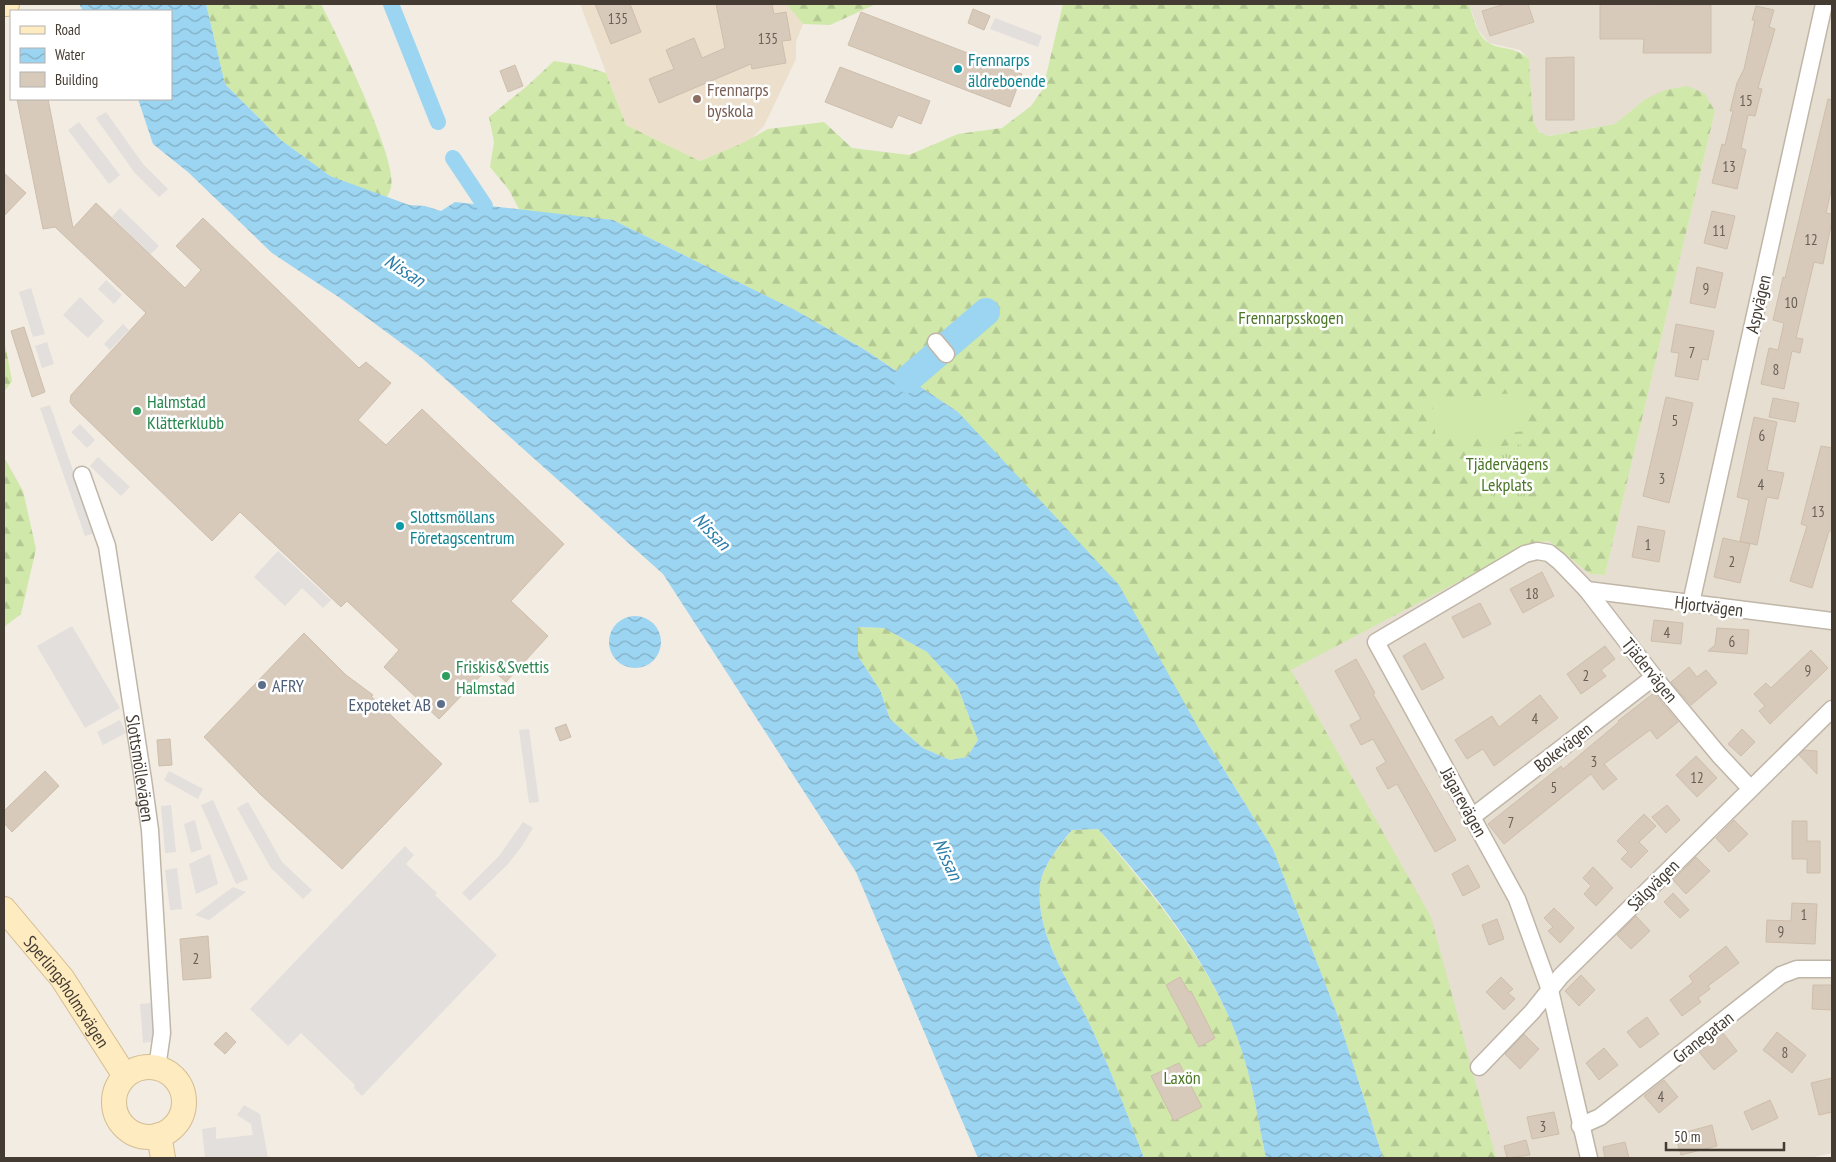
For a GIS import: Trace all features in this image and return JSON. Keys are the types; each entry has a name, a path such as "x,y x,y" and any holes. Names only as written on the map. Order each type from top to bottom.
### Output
{"street":[{"name":"Aspvägen","path":"1692,603 1824,4"},
{"name":"Slottsmöllevägen","path":"82,475 107,546 144,780 150,830 162,1033 157,1068"},
{"name":"Jägarevägen","path":"1549,553 1537,551 1525,554 1376,642 1517,899 1550,990 1580,1126 1589,1158"},
{"name":"Tjädervägen","path":"1549,553 1586,590 1654,677 1719,755 1750,788"},
{"name":"Hjortvägen","path":"1586,590 1832,621"},
{"name":"Bokevägen","path":"1472,817 1654,677"},
{"name":"Sälgvägen","path":"1479,1067 1550,990 1750,788 1832,709"},
{"name":"Sperlingsholmsvägen","path":"4,909 62,978 125,1076"},
{"name":"Granegatan","path":"1580,1126 1600,1117 1781,976 1797,968 1832,969"},
{"path":"142,1067 157,1068 175,1079 182,1088 184,1100 180,1119 161,1147 147,1137 134,1134 124,1127 117,1116 114,1104 115,1092 125,1076 142,1067"}],"shaded area":[{"name":"Frennarps byskola","path":"580,4 786,4 803,24 796,42 796,59 764,126 749,141 700,161 626,125"},
{"path":"1469,4 1832,4 1832,1153 1810,1158 1496,1158 1290,670 1532,543 1549,541 1590,574 1605,575 1715,111 1644,100 1615,124 1549,136 1539,132 1533,121 1529,59 1520,50 1489,43 1478,30"},
{"path":"995,18 1042,36 1038,47 990,29"},
{"path":"106,112 143,164 168,189 159,197 134,172 96,118"},
{"path":"79,122 120,175 109,184 68,130"},
{"path":"120,208 159,246 150,255 112,217"},
{"path":"106,280 122,295 114,304 98,289"},
{"path":"31,288 45,334 33,337 19,292"},
{"path":"80,297 104,321 88,338 63,315"},
{"path":"123,324 129,330 110,350 104,344"},
{"path":"47,342 54,364 42,368 35,346"},
{"path":"50,405 95,533 85,536 40,408"},
{"path":"80,424 95,440 87,448 71,432"},
{"path":"98,457 130,487 121,496 90,466"},
{"path":"278,551 331,600 323,608 302,588 285,606 254,577"},
{"path":"72,626 120,708 85,728 37,646"},
{"path":"120,720 126,733 103,745 97,732"},
{"path":"529,729 539,802 529,803 519,730"},
{"path":"169,771 203,789 198,799 164,780"},
{"path":"213,800 248,879 236,884 201,805"},
{"path":"248,802 282,862 312,890 303,899 271,868 237,808"},
{"path":"171,805 176,852 165,853 161,806"},
{"path":"195,820 202,849 191,853 184,824"},
{"path":"523,822 533,828 522,846 508,864 470,901 462,893 499,856"},
{"path":"405,846 414,855 406,864 497,955 362,1096 354,1088 355,1085 301,1033 288,1046 250,1009"},
{"path":"210,854 218,884 196,894 189,864"},
{"path":"177,868 182,909 170,910 165,870"},
{"path":"233,887 246,892 209,920 195,915"},
{"path":"152,1003 155,1041 143,1043 140,1004"},
{"path":"244,1105 260,1114 268,1158 205,1158 202,1129 216,1127 216,1139 253,1135 251,1124 237,1115"}],"green space":[{"path":"206,4 321,4 364,96 385,151 391,172 391,187 387,197 329,176 281,140 225,84"},
{"path":"786,4 876,4 830,25 803,24"},
{"name":"Frennarpsskogen","path":"1063,4 1469,4 1476,25 1485,40 1498,47 1518,52 1529,59 1533,121 1539,132 1549,136 1615,124 1644,100 1665,90 1687,86 1704,93 1715,111 1605,575 1590,574 1549,541 1532,543 1291,670 1431,917 1496,1158 1383,1158 1337,1014 1273,849 1199,729 958,412 862,348 795,310 613,220 520,211 509,190 490,167 494,142 489,117 554,61 580,65 606,73 626,125 700,161 743,143 768,129 824,122 852,148 909,155 958,134 1002,128 1031,106 1043,89"},
{"path":"4,339 12,381 4,392"},
{"path":"1523,392 1527,431 1436,440 1432,401"},
{"name":"Tjädervägens Lekplats","path":"1521,444 1528,498 1492,503 1485,448"},
{"path":"4,457 23,491 36,549 21,614 4,627"},
{"path":"858,627 884,628 927,652 957,685 978,740 967,757 950,760 923,748 890,719 880,690 858,656"},
{"name":"Laxön","path":"1098,829 1183,936 1218,995 1233,1026 1248,1070 1266,1158 1144,1158 1098,1043 1056,959 1043,923 1040,904 1040,885 1044,871 1072,830"}],"water":[{"name":"Nissan","path":"79,4 206,4 225,84 281,140 330,176 409,205 425,206 441,211 455,202 613,220 795,310 862,348 958,412 1119,585 1199,729 1273,849 1337,1014 1383,1158 1266,1158 1248,1070 1233,1026 1219,996 1202,965 1163,908 1142,880 1098,829 1072,830 1044,871 1040,885 1040,904 1043,923 1056,959 1098,1043 1144,1158 978,1158 856,872 663,574 423,359 340,298 272,253 189,173 153,144 138,100 172,100 172,10 82,10","holes":["858,627 884,628 927,652 957,685 978,740 967,757 950,760 923,748 890,719 880,690 858,656"]},
{"path":"630,616 640,616 649,620 657,628 661,642 657,656 649,664 640,668 630,668 621,664 613,656 609,647 609,637 613,628 621,620"}],"building":[{"path":"595,4 630,4 641,32 611,44"},
{"path":"716,4 772,4 774,14 786,12 791,40 782,41 786,63 752,69 751,64 659,103 649,79 674,69 666,50 694,38 702,58 725,48"},
{"path":"1505,4 1528,4 1534,22 1490,36 1482,11"},
{"path":"1600,4 1711,5 1711,53 1643,53 1644,39 1600,39"},
{"path":"1756,6 1774,10 1769,27 1775,29 1758,88 1762,89 1755,116 1748,115 1741,148 1746,150 1737,189 1712,183 1722,144 1725,145 1733,111 1730,111 1737,83 1744,69 1755,20 1752,20"},
{"path":"973,9 990,16 984,30 968,23"},
{"path":"861,12 1022,74 1010,107 848,45"},
{"path":"1574,57 1574,120 1546,120 1546,58"},
{"path":"515,65 523,86 508,92 500,71"},
{"path":"840,67 930,101 921,124 898,115 892,128 825,102"},
{"path":"1828,99 1832,100 1832,186 1826,213 1832,214 1832,221 1823,264 1814,262 1796,338 1803,339 1800,353 1792,351 1784,389 1761,384 1769,348 1778,350 1784,323 1773,320 1783,277 1785,278"},
{"name":"Slottsmöllans Företagscentrum","path":"17,100 48,100 73,228 96,203 185,288 201,270 176,246 203,218 359,368 366,362 391,383 358,420 386,445 422,409 564,544 511,601 548,636 506,682 489,667 439,719 384,667 399,650 347,601 341,607 240,512 212,541 70,402 71,395 146,313 55,227 43,229"},
{"path":"4,173 26,193 4,216"},
{"path":"1712,211 1735,216 1727,249 1704,243"},
{"path":"1697,267 1723,273 1715,308 1690,303"},
{"path":"1676,324 1714,331 1708,360 1702,359 1698,380 1675,376 1679,353 1671,352"},
{"path":"24,327 45,392 32,397 11,331"},
{"path":"1666,397 1693,403 1669,503 1643,496"},
{"path":"1773,398 1799,403 1795,422 1769,417"},
{"path":"1754,417 1777,422 1767,470 1784,473 1778,499 1767,497 1757,545 1740,541 1749,500 1737,497"},
{"path":"1821,446 1832,448 1832,531 1829,531 1812,588 1790,581 1807,526 1801,524"},
{"path":"1638,526 1665,531 1659,562 1632,557"},
{"path":"1723,538 1750,544 1740,583 1714,577"},
{"path":"1542,572 1554,596 1523,613 1510,589"},
{"path":"1480,603 1491,624 1463,638 1452,617"},
{"path":"1654,620 1683,623 1681,644 1651,641"},
{"path":"1717,628 1749,630 1747,654 1708,651 1715,645"},
{"path":"304,633 346,675 373,695 371,696 442,764 342,869 260,794 204,737"},
{"path":"1425,643 1444,678 1422,690 1403,656"},
{"path":"1605,646 1615,659 1601,670 1606,676 1581,694 1567,674"},
{"path":"1811,650 1828,668 1770,724 1759,711 1765,706 1754,694 1766,683 1771,688"},
{"path":"1356,659 1375,693 1373,694 1456,840 1435,852 1397,784 1388,789 1376,768 1386,762 1373,739 1361,745 1350,725 1361,719 1335,671"},
{"path":"1689,667 1697,677 1706,670 1717,683 1691,705 1671,682"},
{"path":"1654,693 1678,722 1657,739 1650,730 1604,764 1617,779 1603,790 1591,774 1504,844 1488,824 1561,766 1563,769 1618,721"},
{"path":"1540,695 1558,718 1494,766 1483,749 1467,759 1455,740 1492,716 1499,727"},
{"path":"566,724 571,737 560,741 555,728"},
{"path":"1742,729 1755,742 1741,756 1728,744"},
{"path":"170,739 172,765 159,766 157,740"},
{"path":"1804,750 1817,751 1817,774 1799,755"},
{"path":"1696,756 1717,778 1697,797 1676,775"},
{"path":"45,771 59,786 12,832 4,823 4,811"},
{"path":"1667,805 1680,820 1666,833 1652,817"},
{"path":"1644,814 1656,826 1639,842 1648,851 1631,868 1621,859 1628,852 1617,841"},
{"path":"1734,820 1748,834 1729,852 1716,838"},
{"path":"1792,821 1807,821 1807,841 1820,841 1820,873 1807,873 1807,859 1792,859"},
{"path":"1696,857 1710,871 1686,894 1673,880"},
{"path":"1468,865 1480,887 1463,896 1452,874"},
{"path":"1593,867 1613,888 1596,906 1584,894 1591,886 1583,878"},
{"path":"1673,893 1689,910 1680,918 1664,902"},
{"path":"1792,903 1817,904 1815,944 1766,942 1767,920 1791,921"},
{"path":"1554,908 1574,928 1560,943 1548,931 1553,927 1544,918"},
{"path":"1636,916 1650,931 1631,949 1617,935"},
{"path":"1497,919 1504,939 1489,945 1482,925"},
{"path":"208,936 211,978 183,980 180,939"},
{"path":"1726,946 1739,963 1708,986 1710,989 1698,998 1701,1002 1682,1016 1670,1000 1693,982 1689,976"},
{"path":"1581,975 1595,990 1579,1006 1565,991"},
{"path":"1180,977 1189,992 1191,991 1215,1038 1199,1047 1166,985"},
{"path":"1501,977 1513,989 1508,993 1515,999 1504,1010 1486,992"},
{"path":"1813,985 1832,985 1832,1010 1812,1009"},
{"path":"1647,1017 1659,1034 1640,1048 1627,1032"},
{"path":"226,1032 236,1042 225,1054 214,1044"},
{"path":"1777,1032 1806,1055 1792,1073 1763,1050"},
{"path":"1723,1033 1737,1051 1714,1070 1699,1052"},
{"path":"1524,1034 1539,1049 1520,1069 1505,1054"},
{"path":"1604,1048 1618,1065 1599,1080 1586,1063"},
{"path":"1179,1063 1202,1107 1174,1121 1151,1076"},
{"path":"1832,1078 1832,1112 1819,1115 1811,1083"},
{"path":"1664,1080 1678,1097 1659,1113 1644,1096"},
{"path":"1770,1100 1778,1118 1752,1130 1744,1112"},
{"path":"1554,1112 1559,1134 1532,1139 1527,1117"},
{"path":"1712,1125 1717,1146 1681,1155 1675,1135"},
{"path":"1526,1140 1530,1155 1507,1158 1504,1146"},
{"path":"1625,1142 1629,1158 1605,1158 1603,1147"}],"waterway":[{"path":"391,4 438,122"},
{"path":"453,158 485,206"},
{"path":"908,379 986,312"}],"place":[{"name":"Frennarps äldreboende","path":"958,69"},
{"name":"Frennarps byskola","path":"697,99"},
{"name":"Halmstad Klätterklubb","path":"137,411"},
{"name":"Slottsmöllans Företagscentrum","path":"400,526"},
{"name":"Friskis&Svettis Halmstad","path":"446,676"},
{"name":"AFRY","path":"262,685"},
{"name":"Expoteket AB","path":"441,704"}]}
